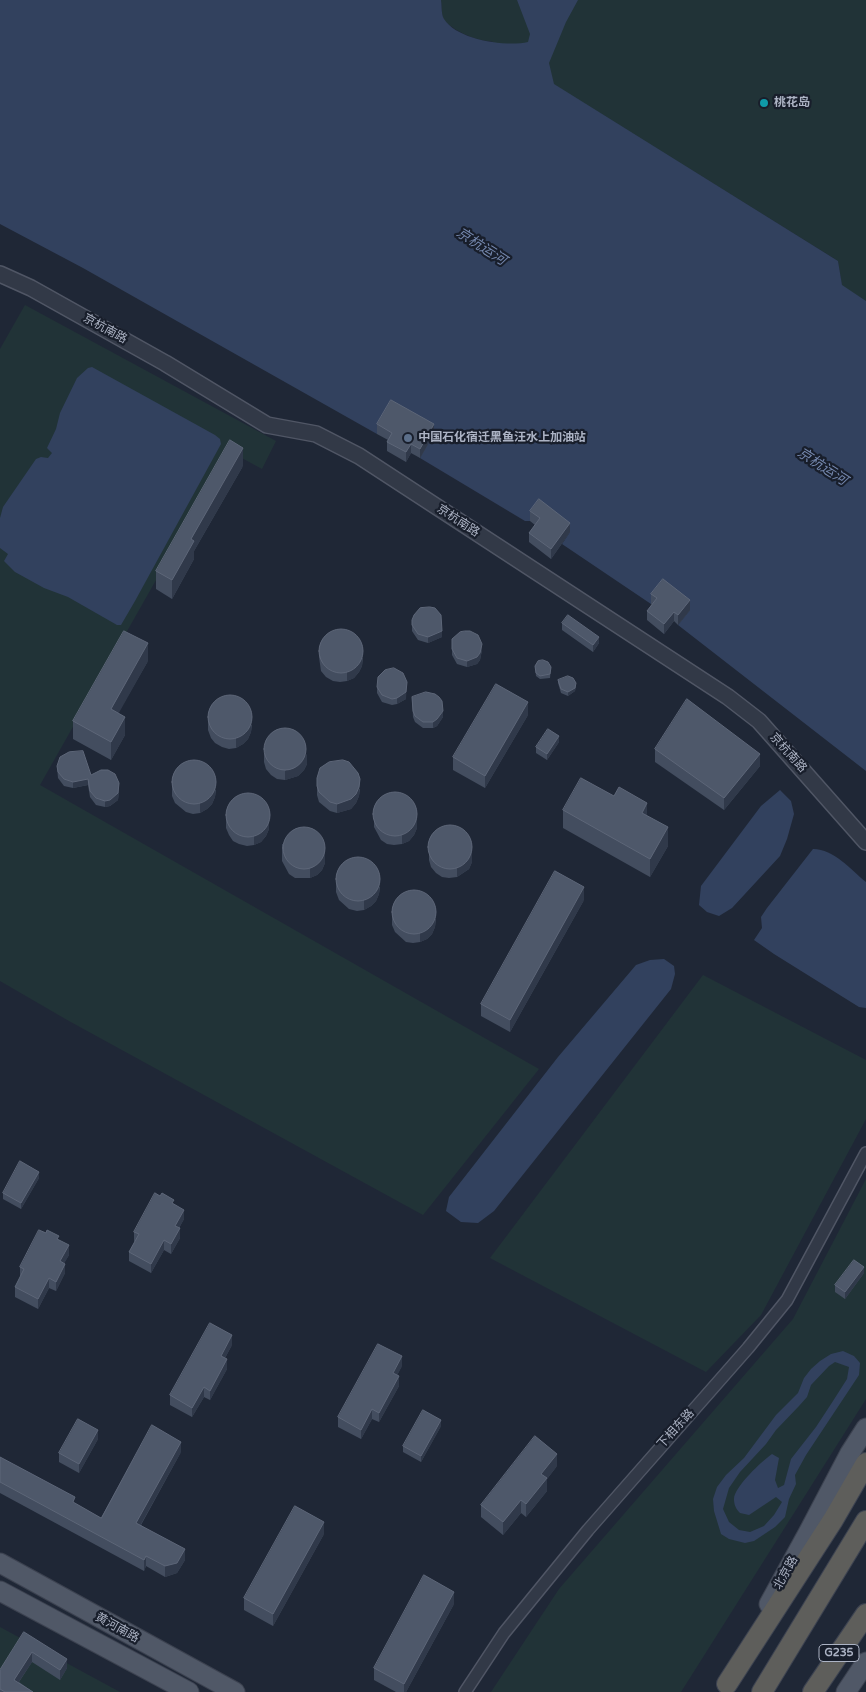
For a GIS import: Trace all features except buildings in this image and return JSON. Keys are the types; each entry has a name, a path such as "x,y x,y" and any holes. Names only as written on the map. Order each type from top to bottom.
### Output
{"highway":[{"path":"724,1688 833,1520 858,1458"},
{"path":"762,1692 866,1521"},
{"name":"G235","path":"813,1692 866,1614"}],"main road":[{"path":"858,1458 866,1428"},
{"name":"黄河南路","path":"0,1564 236,1692"},
{"name":"黄河南路","path":"0,1591 189,1692"},
{"path":"846,1692 866,1662"}],"street":[{"name":"京杭南路","path":"0,274 31,288 165,363 267,425 316,434 359,456 670,658 728,697 759,721 866,842"},
{"name":"下相东路","path":"465,1692 504,1633 582,1538 748,1348 787,1300 866,1153"}],"shaded area":[{"path":"441,0 866,0 866,301 842,286 838,261 553,84 491,41 473,37 453,28 443,18"},
{"path":"25,305 276,441 262,469 229,451 40,785 539,1069 423,1215 69,1021 0,981 0,349"},
{"path":"703,975 866,1060 866,1119 761,1315 706,1372 490,1258"},
{"path":"866,1179 866,1399 681,1692 491,1692 559,1589 793,1319"},
{"path":"0,1627 120,1692 0,1692"}],"water":[{"name":"京杭运河","path":"0,0 441,0 444,19 450,26 460,32 483,40 519,43 528,42 530,34 517,0 578,0 566,22 549,63 554,84 838,261 842,285 866,301 866,771 678,625 690,610 663,589 651,604 562,544 570,532 538,509 530,521 525,521 420,458 434,433 377,434 83,268 0,224"},
{"path":"92,367 215,435 220,439 221,444 121,625 117,625 68,597 44,588 15,572 4,561 8,554 0,548 0,518 3,507 36,459 41,457 48,458 52,453 47,448 56,429 60,413 77,378 88,368"},
{"path":"780,790 791,801 794,814 780,856 732,908 719,916 707,912 699,905 701,886 761,806"},
{"path":"813,849 828,852 835,856 866,882 866,1008 859,1007 754,940 762,928 761,917"},
{"path":"664,959 674,966 675,974 671,989 494,1211 478,1223 461,1222 446,1211 449,1197 558,1057 636,965 650,960"},
{"path":"843,1351 854,1356 860,1363 859,1375 806,1455 795,1475 796,1484 789,1499 785,1517 775,1527 754,1541 745,1543 729,1539 721,1534 714,1511 713,1499 717,1487 726,1475 744,1458 776,1415 798,1393 804,1378 811,1369 831,1354","holes":["835,1362 849,1367 847,1379 816,1427 791,1459 784,1485 778,1488 775,1480 779,1458 772,1454 743,1481 734,1499 740,1513 749,1515 776,1497 782,1502 764,1526 750,1532 739,1530 729,1522 723,1509 729,1488 740,1472 807,1397 811,1385 829,1366"]}],"place":[{"name":"桃花岛","path":"764,103"},
{"name":"中国石化宿迁黑鱼汪水上加油站","path":"408,438"}]}
